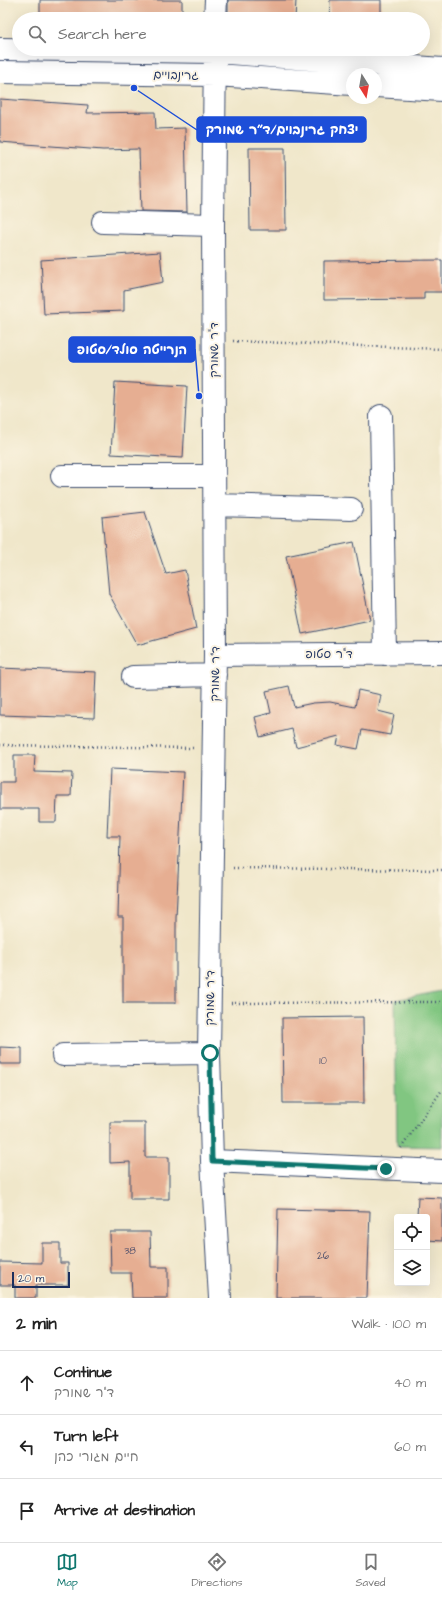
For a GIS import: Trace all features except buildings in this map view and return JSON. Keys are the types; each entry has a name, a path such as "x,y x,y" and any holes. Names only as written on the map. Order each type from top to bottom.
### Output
{"street":[{"path":"215,12 216,0"},
{"name":"גרינבויים","path":"0,49 12,49"},
{"name":"ד\"ר שמורק","path":"215,56 213,225 215,665 210,1053 212,1161 220,1298"},
{"name":"גרינבויים","path":"278,56 442,69"},
{"name":"גרינבויים","path":"0,72 215,75 346,84"},
{"path":"382,86 442,90"},
{"path":"103,222 213,225"},
{"path":"381,416 385,654"},
{"path":"62,476 214,476"},
{"path":"214,505 351,509"},
{"name":"ד\"ר סטופ","path":"133,677 215,665 385,654 442,653"},
{"path":"63,1055 210,1053"},
{"path":"212,1161 442,1171"}],"path":[{"path":"214,340 442,349"},
{"path":"0,745 214,748"},
{"path":"212,867 442,870"},
{"path":"210,1004 442,1002"},
{"path":"386,1169 442,1090"}],"green space":[{"path":"442,991 442,1147 397,1146 395,1000"}],"place":[{"name":"יצחק גרינבוים/ד״ר שמורק","path":"134,88"},
{"name":"הנרייטה סולד/סטופ","path":"199,396"}],"route":[{"path":"210,1053 212,1161 386,1169"}]}
